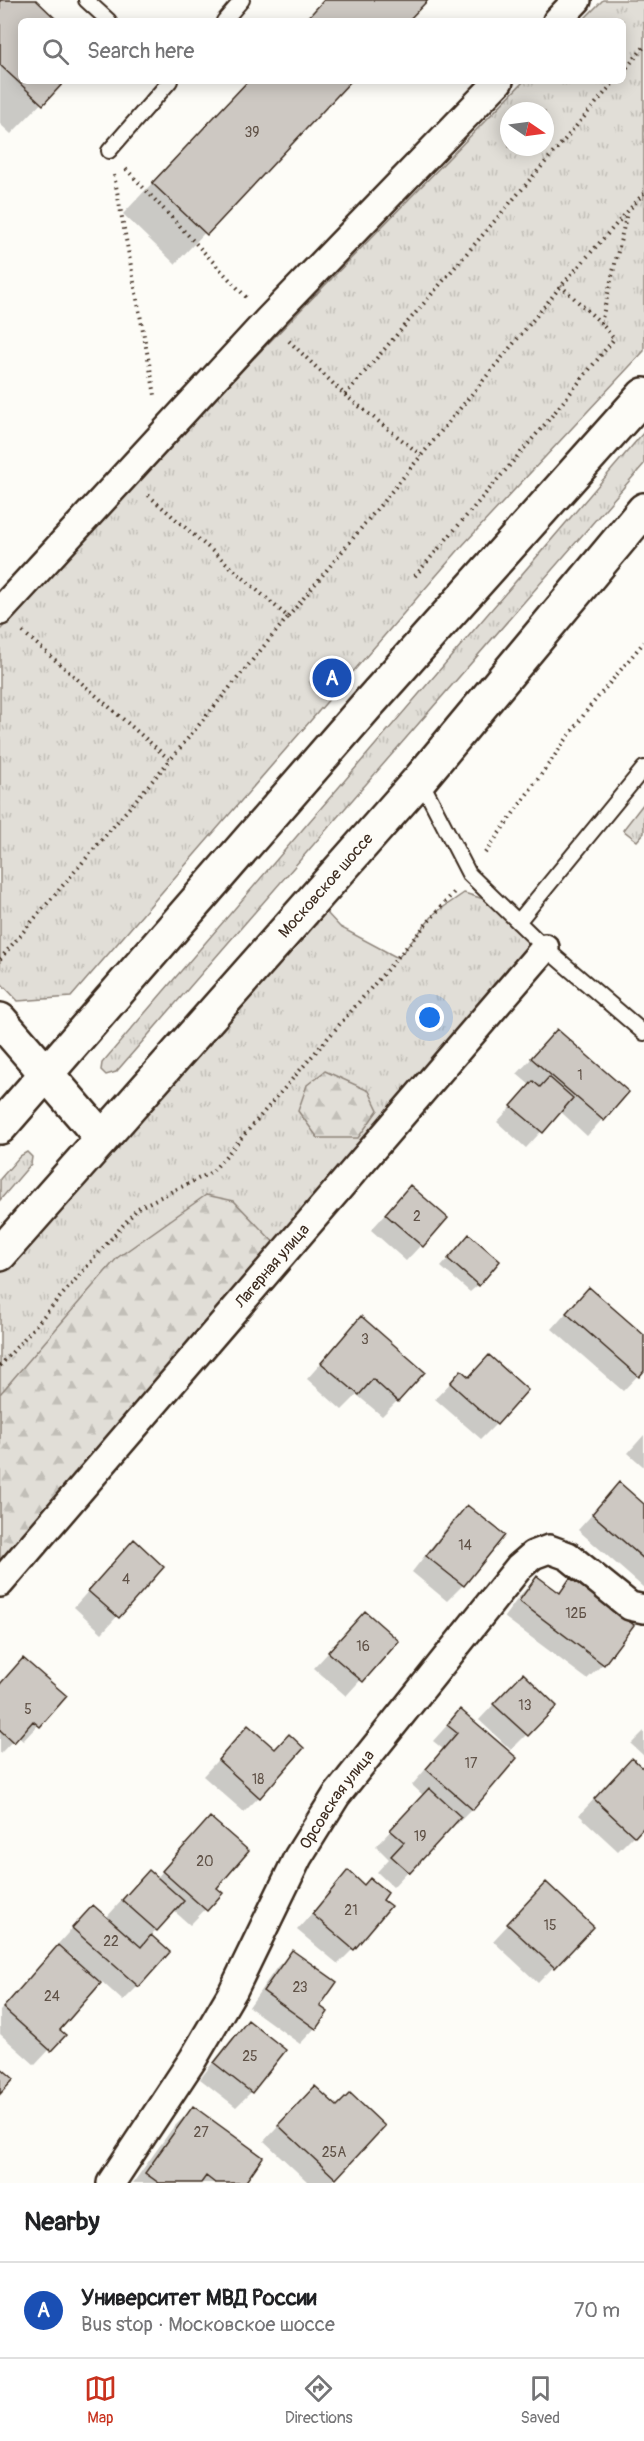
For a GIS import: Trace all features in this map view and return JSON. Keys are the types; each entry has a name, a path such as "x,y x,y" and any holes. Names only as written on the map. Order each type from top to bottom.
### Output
{"main road":[{"path":"0,1127 360,713 644,394"},
{"name":"Московское шоссе","path":"0,1254 420,779 644,510"},
{"path":"0,1020 102,1138"}],"street":[{"path":"560,18 578,0"},
{"path":"9,619 124,474 496,84"},
{"name":"Лагерная улица","path":"0,1583 545,948"},
{"name":"Орсовская улица","path":"111,2183 193,2059 222,2010 298,1857 336,1796 519,1567 532,1555 549,1549 568,1556 630,1606 644,1609"}],"lane":[{"path":"86,0 106,18"},
{"path":"227,18 242,0"},
{"path":"110,151 167,84"},
{"path":"518,921 644,768"},
{"path":"420,779 469,874 545,948 644,1033"}],"path":[{"path":"626,68 644,47"},
{"path":"110,151 162,433"},
{"path":"0,959 170,760 561,286 644,193"},
{"path":"601,323 627,212"},
{"path":"415,576 546,423 614,339 601,323 561,286"},
{"path":"345,395 422,455"},
{"path":"124,474 288,617"},
{"path":"9,619 170,760"},
{"path":"0,1366 138,1208 212,1172 469,874 588,709 644,642"}],"green space":[{"path":"603,0 644,0 644,351 462,546 71,997 18,1001 0,982 0,630 133,482 500,106 500,156 554,156 554,102 504,102 521,84 626,84 626,18 585,18"},
{"path":"644,432 644,464 116,1072 106,1075 101,1070 102,1063"},
{"path":"644,803 644,833 637,841 623,830"},
{"path":"464,893 500,904 545,948 0,1583 0,1259 315,900 340,927 398,958 435,913"},
{"path":"325,1071 369,1091 378,1110 358,1138 318,1138 298,1111 307,1085"},
{"path":"27,1152 32,1157 31,1164 0,1200 0,1179 20,1156"},
{"path":"206,1195 234,1201 284,1253 0,1583 0,1394 117,1258"}],"building":[{"path":"0,0 36,0 55,18 18,18 18,82 0,65"},
{"path":"324,0 428,0 411,18 308,18"},
{"path":"20,84 62,84 43,105"},
{"path":"245,84 348,84 207,235 152,183"},
{"path":"557,1029 629,1092 604,1121 531,1058"},
{"path":"549,1077 573,1098 543,1133 511,1106 533,1081 540,1087"},
{"path":"410,1185 448,1218 423,1247 385,1214"},
{"path":"469,1234 500,1261 479,1286 448,1259"},
{"path":"589,1287 644,1335 644,1371 639,1377 566,1313"},
{"path":"361,1316 425,1372 398,1402 373,1379 359,1395 321,1363"},
{"path":"489,1355 528,1390 497,1425 450,1383 461,1370 469,1377"},
{"path":"619,1482 644,1504 644,1559 592,1514"},
{"path":"467,1505 505,1535 464,1586 426,1556"},
{"path":"134,1539 164,1567 119,1618 88,1591"},
{"path":"537,1576 560,1593 570,1578 634,1625 604,1665 519,1601"},
{"path":"365,1611 399,1641 363,1682 328,1652"},
{"path":"23,1658 67,1696 40,1727 33,1721 14,1743 0,1730 0,1684"},
{"path":"523,1673 557,1706 528,1736 493,1704"},
{"path":"460,1709 517,1758 473,1810 426,1769 457,1733 447,1725"},
{"path":"248,1725 275,1749 289,1734 304,1748 260,1798 218,1760"},
{"path":"632,1758 644,1769 644,1827 635,1837 594,1799"},
{"path":"429,1788 461,1817 410,1873 391,1856 404,1842 390,1830"},
{"path":"210,1817 249,1851 217,1888 223,1893 207,1911 162,1871"},
{"path":"149,1870 184,1901 157,1931 122,1900"},
{"path":"348,1870 364,1885 370,1878 388,1893 383,1900 391,1906 354,1950 312,1914"},
{"path":"546,1882 594,1927 555,1968 507,1924"},
{"path":"93,1905 141,1947 151,1935 170,1952 139,1987 72,1928"},
{"path":"58,1945 101,1983 60,2030 66,2035 51,2051 3,2008"},
{"path":"292,1950 337,1982 320,2006 328,2012 316,2029 263,1991"},
{"path":"248,2020 286,2050 252,2093 214,2063"},
{"path":"0,2067 14,2079 0,2094"},
{"path":"315,2086 337,2106 350,2093 385,2126 336,2179 278,2125"},
{"path":"193,2106 263,2157 245,2183 215,2183 206,2176 201,2183 159,2183 145,2173"}],"place":[{"name":"Университет МВД России","path":"332,678"}]}
